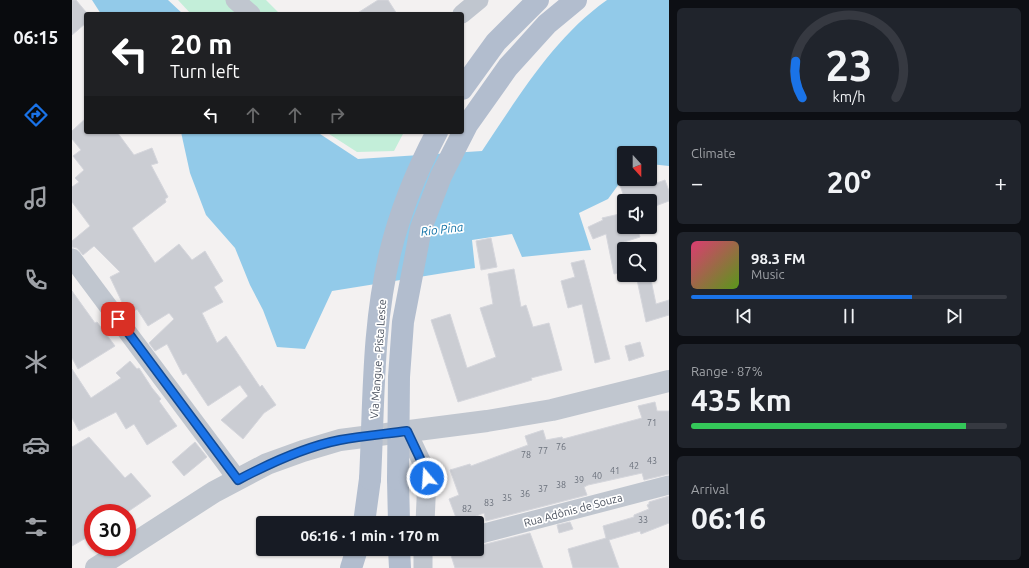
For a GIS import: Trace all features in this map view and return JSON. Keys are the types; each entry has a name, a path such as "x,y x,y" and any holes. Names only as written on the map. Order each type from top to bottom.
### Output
{"main road":[{"path":"464,86 496,42 538,0"},
{"path":"464,131 508,67 547,24 576,0"},
{"name":"Via Mangue - Pista Leste","path":"365,516 370,479 378,320 390,253 405,201 423,159 436,134"},
{"path":"399,516 399,377 403,322 421,228 441,176 462,134"},
{"path":"350,568 354,556"},
{"path":"399,556 400,568"}],"street":[{"path":"235,0 249,12"},
{"path":"464,12 479,0"},
{"path":"72,258 238,480"},
{"path":"96,568 214,492 274,462 303,451 340,440 487,421 552,410 669,381"},
{"path":"407,431 425,469 427,478 425,516"},
{"name":"Rua Adônis de Souza","path":"484,533 669,485"},
{"path":"423,556 423,568"}],"green space":[{"path":"178,0 266,0 278,12 189,12"},
{"path":"329,134 403,134 394,151 357,152"}],"water":[{"path":"92,0 168,0 181,12 100,12"},
{"name":"Rio Pina","path":"607,0 669,0 669,166 657,165 657,146 617,146 617,186 608,199 579,213 591,250 522,257 512,234 472,240 475,268 332,291 305,349 277,347 263,310 250,285 235,248 206,215 190,173 181,134 320,134 358,159 482,151 523,90 553,51 570,32"}],"building":[{"path":"72,0 76,0 86,12 84,12 84,25 72,35"},
{"path":"378,0 388,0 396,12 359,12"},
{"path":"84,120 84,134 118,134 134,155 152,148 158,163 151,165 168,197 165,199 166,202 132,228 155,263 179,244 192,260 205,251 223,281 214,287 223,302 202,313 217,343 226,336 260,387 262,385 276,405 264,413 243,439 221,420 248,396 240,385 208,406 186,373 183,375 167,344 155,351 149,343 174,319 169,313 148,326 137,309 128,315 110,277 120,272 94,246 83,255 77,248 72,247 72,241 90,226 72,202 72,187 79,182 75,178 84,170 73,156 81,150 72,139 72,131"},
{"path":"665,180 669,191 669,201 657,205 657,194 623,194 620,186 657,186 657,183"},
{"path":"617,215 617,234 639,234 640,237 624,242 617,242 617,273 614,274 606,234 593,239 588,227 603,220 602,218"},
{"path":"491,238 497,267 481,270 476,241"},
{"path":"584,260 610,359 595,363 582,304 568,308 561,281 575,277 571,263"},
{"path":"514,269 521,307 526,305 533,327 549,323 562,370 531,378 532,380 458,402 431,320 450,314 467,368 496,357 480,308 493,304 488,274"},
{"path":"637,282 651,282 656,304 669,300 669,315 646,322"},
{"path":"72,291 95,323 97,322 115,346 78,369 72,358"},
{"path":"640,342 644,356 629,361 625,346"},
{"path":"130,361 137,369 139,368 161,399 159,401 177,426 147,445 134,424 126,429 116,412 79,431 72,418 72,369 91,398 121,378 116,373"},
{"path":"655,402 657,411 669,411 669,474 644,480 642,473 588,485 584,487 587,495 486,521 484,513 476,516 455,516 449,499 459,495 450,470 470,464 471,466 528,445 525,436 543,430 546,440 562,437 563,439 642,418 638,406"},
{"path":"89,437 125,478 131,473 151,496 136,506 136,504 84,504 84,539 72,546 72,447"},
{"path":"195,442 207,457 184,476 172,462"},
{"path":"669,496 669,523 641,534 640,531 609,540 619,568 573,568 568,549 606,538 603,526 634,517 634,515 649,509 647,505 649,502"},
{"path":"570,522 573,529 559,533 557,525"},
{"path":"530,533 543,568 455,568 451,556 484,556 484,544"}],"route":[{"path":"118,319 238,480 267,464 327,443 407,431 421,459 427,478"}]}
